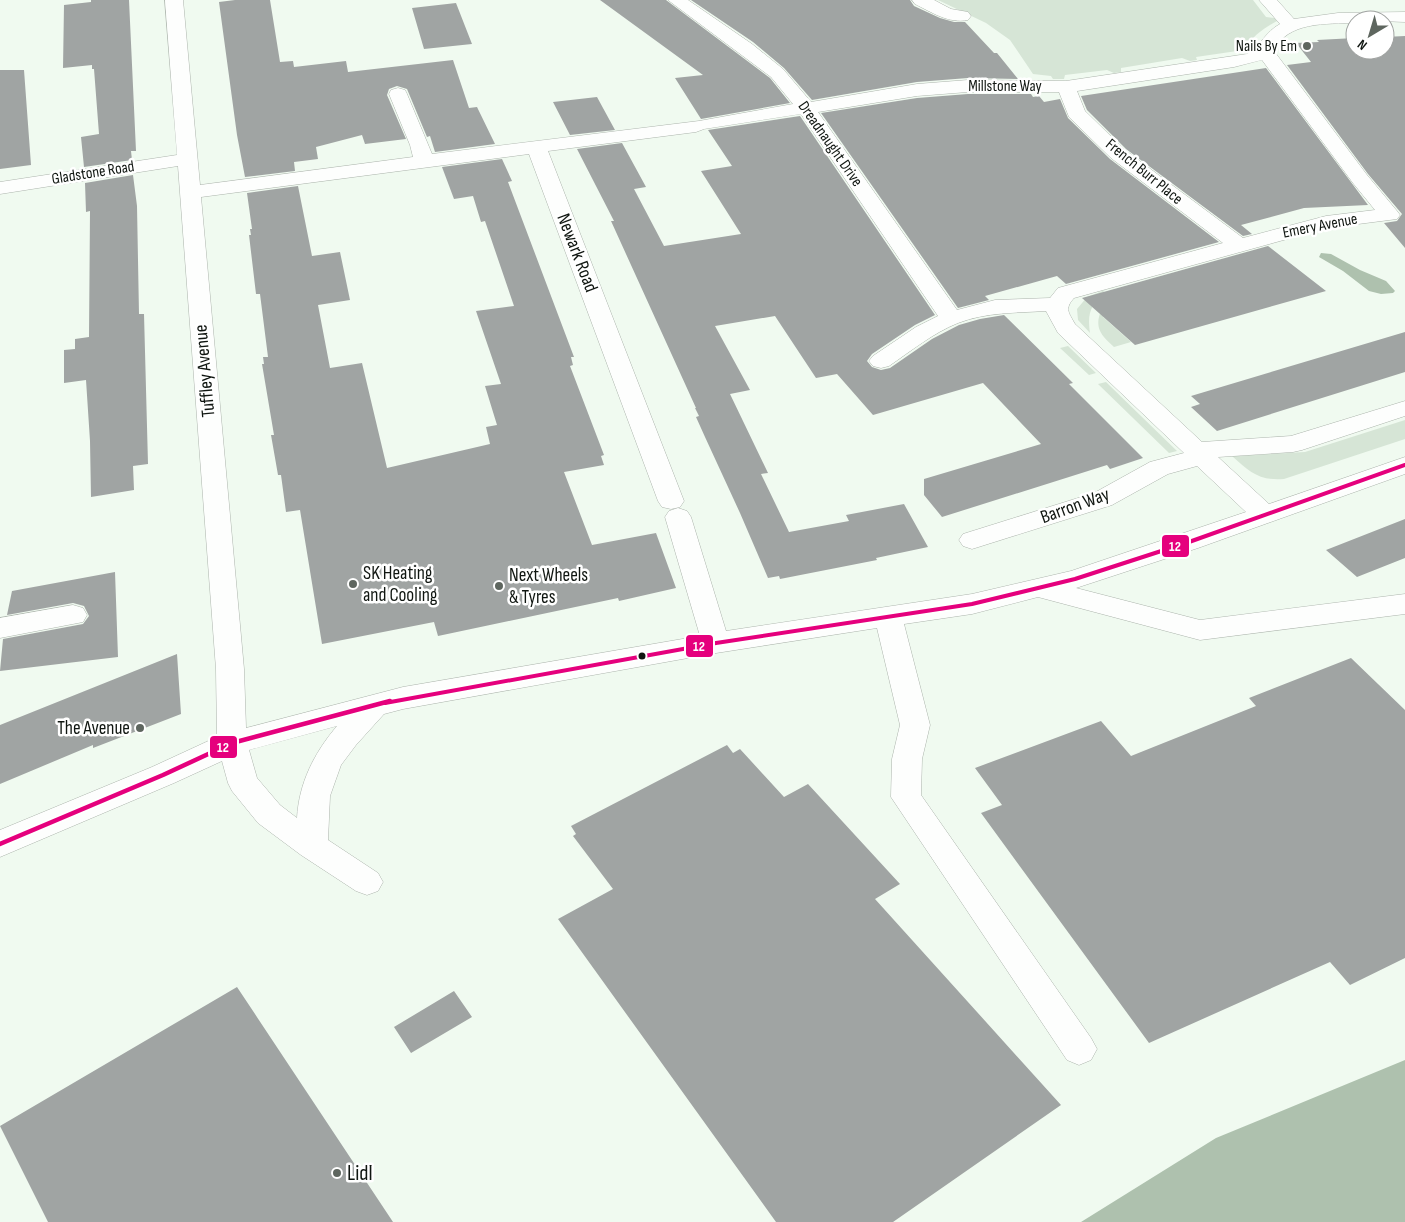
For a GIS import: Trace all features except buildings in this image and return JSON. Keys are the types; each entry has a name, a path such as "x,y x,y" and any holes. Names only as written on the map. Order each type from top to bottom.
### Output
{"street":[{"name":"Tuffley Avenue","path":"174,0 228,649 232,743 243,783 269,814 312,846 367,882"},
{"name":"Dreadnaught Drive","path":"677,0 746,48 770,68 806,108 951,318"},
{"path":"921,0 947,14 962,16"},
{"path":"1268,0 1290,25"},
{"path":"1265,51 1268,43 1276,33 1290,25 1312,20 1405,17"},
{"name":"Millstone Way","path":"536,146 701,125 917,90 968,86 1066,87 1234,62 1254,58 1265,51"},
{"name":"Emery Avenue","path":"1057,304 1066,294 1080,289 1237,244 1326,222 1390,215 1360,179 1265,51"},
{"name":"French Burr Place","path":"1066,87 1076,113 1118,154 1237,244"},
{"path":"398,94 420,145 424,161"},
{"path":"190,192 536,146"},
{"name":"Newark Road","path":"536,146 675,509 716,643"},
{"name":"Gladstone Road","path":"0,188 186,159"},
{"path":"881,362 917,336 951,318 995,307 1057,304 1057,312 1066,328 1265,515"},
{"name":"Barron Way","path":"972,540 1102,499 1159,468 1200,453 1293,444 1405,408"},
{"path":"0,844 163,775 232,743 403,698 716,643 972,604 1084,576 1265,515 1405,465"},
{"path":"1038,588 1200,630 1405,604"},
{"path":"0,628 73,615"},
{"path":"888,617 915,725 907,759 906,797 1079,1049"},
{"path":"312,846 315,796 329,759 343,737 374,706"}],"shaded area":[{"path":"938,0 1253,0 1266,17 1275,18 1277,21 1259,33 1248,44 1245,48 1251,52 1237,51 1196,57 1197,60 1190,61 1182,58 1121,68 1121,72 1114,73 1107,70 1065,75 1064,79 1053,79 1051,76 1033,74 1010,40 986,23"},
{"path":"1321,253 1331,254 1360,270 1386,281 1395,291 1393,293 1381,294 1369,291 1343,271 1319,257"},
{"path":"1105,290 1091,310 1089,320 1090,333 1078,320 1077,309 1087,297"},
{"path":"1104,304 1103,317 1131,342 1114,347 1104,337 1098,323"},
{"path":"1068,346 1096,373 1089,375 1060,348"},
{"path":"1106,382 1177,451 1169,453 1098,384"},
{"path":"1405,420 1405,439 1284,479 1261,477 1244,467 1232,456 1305,452"},
{"path":"1405,1060 1405,1222 1081,1222 1216,1138"}],"transit line":[{"name":"12","path":"0,844 163,775 232,743 403,698 716,643 972,604 1075,579 1189,542 1405,465"}],"place":[{"name":"Nails By Em","path":"1307,46"},
{"name":"SK Heating and Cooling","path":"353,584"},
{"name":"Next Wheels & Tyres","path":"499,586"},
{"name":"The Avenue","path":"140,728"},
{"name":"Lidl","path":"337,1173"}]}
